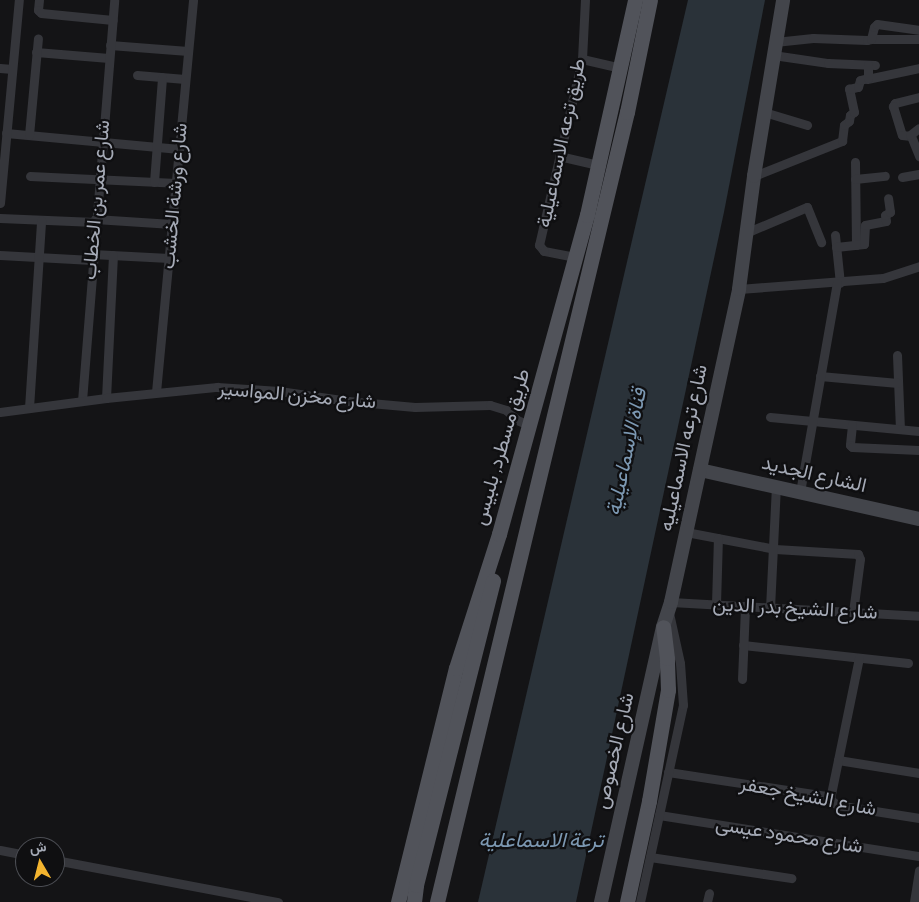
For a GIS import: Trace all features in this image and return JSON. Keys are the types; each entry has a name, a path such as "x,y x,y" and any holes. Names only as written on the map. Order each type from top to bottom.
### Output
{"main road":[{"name":"طريق مسطرد, بلبيس","path":"398,902 456,668 499,534 575,257 621,68 635,0"},
{"name":"طريق مسطرد, بلبيس","path":"437,902 627,112 650,0"},
{"name":"شارع ترعه الاسماعيليه","path":"670,605 740,289 754,176 783,0"},
{"name":"الشارع الجديد","path":"700,470 919,519"},
{"path":"414,902 416,885 489,597 499,534"},
{"name":"شارع الخصوص","path":"601,902 663,627 670,605"},
{"path":"627,902 649,801 668,690 667,658 663,627"}],"street":[{"path":"0,203 6,133 4,115 12,69 19,0"},
{"path":"39,0 38,10 43,14 113,20"},
{"name":"شارع عمر بن الخطاب","path":"82,401 114,0"},
{"name":"شارع ورشة الخشب","path":"156,392 192,0"},
{"name":"طريق ترعه الاسماعيلية","path":"575,257 544,251 539,245 582,59 585,0"},
{"path":"871,39 873,28 877,24 919,30"},
{"path":"29,135 38,38"},
{"path":"774,48 813,38 919,39"},
{"path":"110,45 188,51"},
{"path":"774,48 828,63 872,65 867,79"},
{"path":"36,52 109,58"},
{"path":"582,59 621,68"},
{"path":"0,68 12,69"},
{"path":"754,176 842,141 844,125 849,121 850,115 854,112 849,89 858,87 860,80 919,68"},
{"path":"138,75 185,79"},
{"path":"154,182 162,77"},
{"path":"919,97 893,105 902,135 910,135 919,128"},
{"path":"764,112 807,125"},
{"path":"6,133 179,149"},
{"path":"910,135 919,156"},
{"path":"559,156 598,165"},
{"path":"855,162 856,245"},
{"path":"902,177 919,174"},
{"path":"30,176 176,184"},
{"path":"855,179 885,176"},
{"path":"836,247 865,242 865,225 886,221 885,214 890,212 888,198"},
{"path":"748,232 808,207 821,242"},
{"path":"0,218 172,224"},
{"path":"29,408 41,220"},
{"path":"800,492 811,421 838,283 835,235"},
{"path":"0,255 169,258"},
{"path":"106,398 113,256"},
{"path":"740,289 838,283 883,278 919,266"},
{"path":"897,354 900,429"},
{"path":"820,376 898,383"},
{"name":"شارع مخزن المواسير","path":"0,412 156,392 217,387 279,391 348,401 407,406 490,405 506,410 517,420 529,425"},
{"path":"770,417 919,431"},
{"path":"852,425 850,445 852,448 919,450"},
{"path":"770,608 776,486"},
{"path":"686,532 773,548 857,554 860,559 853,612"},
{"path":"716,604 718,538"},
{"name":"شارع الشيخ بدر الدين","path":"670,605 716,604 919,616"},
{"name":"شارع ترعه الاسماعيليه","path":"640,902 683,705 680,664 670,605"},
{"path":"742,679 745,606"},
{"path":"743,645 908,663"},
{"path":"830,799 859,658"},
{"path":"838,760 919,773"},
{"name":"شارع الشيخ جعفر","path":"668,772 830,799 837,805 919,818"},
{"name":"شارع محمود عيسى","path":"659,815 919,856"},
{"path":"0,850 15,853"},
{"path":"650,857 791,878"},
{"path":"65,862 278,902"},
{"path":"914,902 919,870"}],"water":[{"name":"ترعة الاسماعلية","path":"688,0 765,0 724,212 576,902 478,902"}],"water label":[{"name":"قناة الإسماعيلية","path":"627,452"}]}
